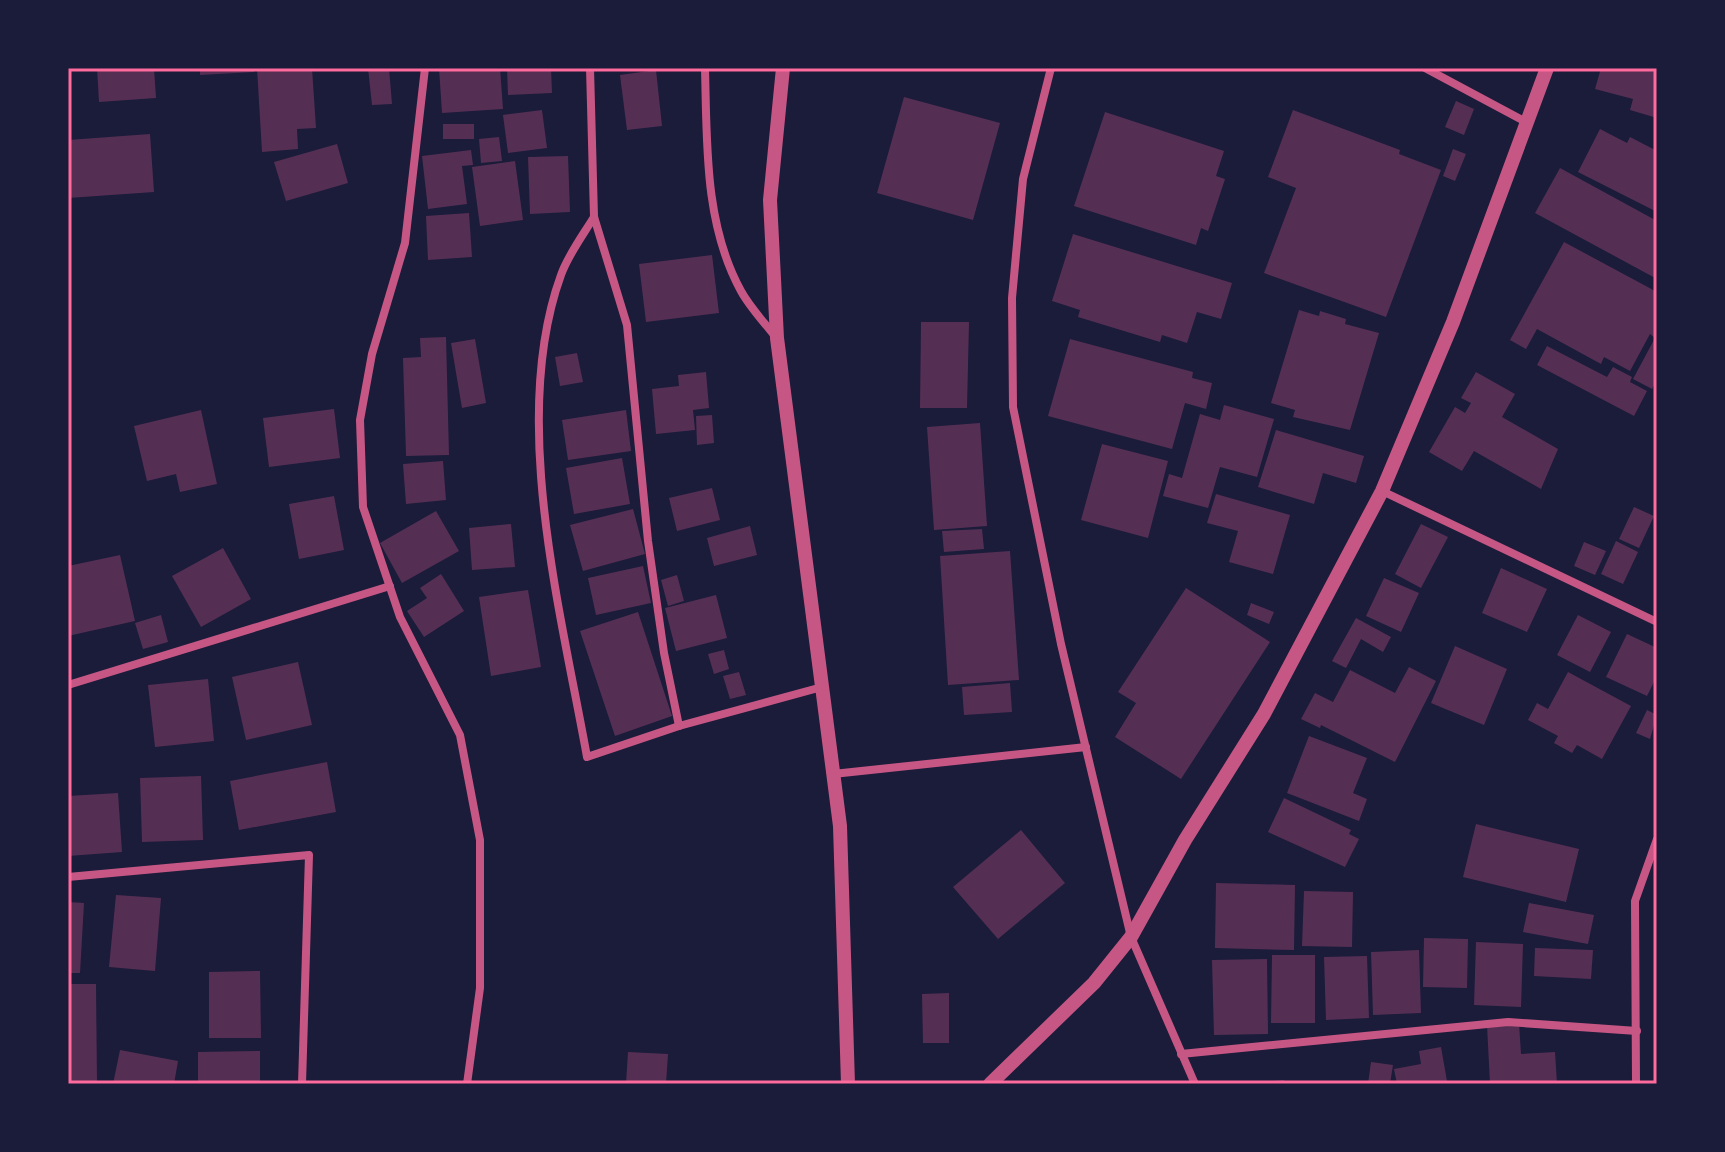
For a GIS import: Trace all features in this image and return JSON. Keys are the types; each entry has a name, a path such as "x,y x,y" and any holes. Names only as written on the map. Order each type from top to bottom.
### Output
{"street":[{"path":"425,68 405,243 372,354 360,420 363,507 400,617 460,735 480,840 480,988 467,1084"},
{"path":"590,68 594,217 627,325 648,541 664,653 679,726"},
{"path":"705,68 708,170 717,230 741,291 777,338"},
{"path":"783,68 770,200 777,338 840,826 848,1084"},
{"path":"1051,68 1023,179 1012,298 1013,407 1086,747 1131,937 1195,1084"},
{"path":"1425,68 1528,123"},
{"path":"990,1084 1094,983 1131,937 1185,840 1264,714 1382,491 1453,322 1547,68"},
{"path":"594,217 561,275 539,370 543,505 587,757 679,726 822,687"},
{"path":"1382,491 1657,622"},
{"path":"68,685 390,586"},
{"path":"833,774 1086,747"},
{"path":"1636,1084 1635,901 1657,839"},
{"path":"68,877 309,855 302,1084"},
{"path":"1181,1054 1508,1022 1637,1031"}],"building":[{"path":"97,68 154,68 156,98 99,102"},
{"path":"200,68 253,68 254,72 200,75"},
{"path":"257,68 312,68 316,128 297,129 298,149 262,152"},
{"path":"368,68 389,68 392,104 372,105"},
{"path":"439,68 500,68 503,109 442,113"},
{"path":"507,68 551,68 552,93 508,95"},
{"path":"1601,68 1657,68 1657,118 1630,110 1633,99 1595,89"},
{"path":"656,70 662,126 627,130 620,75"},
{"path":"904,97 1000,123 973,220 877,193"},
{"path":"1456,101 1474,109 1464,135 1445,127"},
{"path":"542,110 547,148 508,153 503,115"},
{"path":"1293,110 1400,150 1399,154 1441,170 1386,317 1264,273 1296,188 1268,177"},
{"path":"1105,112 1224,151 1216,176 1225,179 1208,231 1201,228 1196,245 1074,206"},
{"path":"443,124 474,124 474,139 443,139"},
{"path":"1600,129 1627,143 1630,137 1657,151 1657,212 1578,172"},
{"path":"150,134 154,192 68,198 68,140"},
{"path":"499,137 502,161 481,163 479,139"},
{"path":"337,144 348,183 286,201 274,162"},
{"path":"1453,149 1466,154 1455,181 1443,176"},
{"path":"471,150 473,165 462,166 467,204 428,209 422,156"},
{"path":"568,156 570,212 530,214 528,157"},
{"path":"515,161 523,220 480,226 472,167"},
{"path":"1560,168 1657,221 1657,279 1535,213"},
{"path":"469,213 472,257 428,260 426,216"},
{"path":"1073,234 1232,283 1221,319 1197,312 1187,343 1162,335 1160,342 1078,317 1080,310 1052,301"},
{"path":"1564,242 1657,292 1657,380 1652,389 1633,379 1655,338 1650,334 1630,371 1604,357 1601,364 1537,329 1526,349 1510,340"},
{"path":"712,255 719,313 646,322 639,264"},
{"path":"1299,310 1319,316 1320,311 1346,319 1345,324 1379,333 1350,430 1293,417 1295,410 1271,403"},
{"path":"921,322 969,322 967,408 920,408"},
{"path":"446,337 449,455 406,456 403,358 421,357 420,338"},
{"path":"475,339 486,403 462,408 451,343"},
{"path":"1070,339 1193,372 1192,378 1212,383 1206,409 1185,403 1172,449 1048,416"},
{"path":"1547,346 1607,377 1613,367 1632,377 1630,382 1647,391 1634,416 1537,365"},
{"path":"577,353 583,382 560,386 555,357"},
{"path":"706,372 709,408 693,410 695,430 656,434 652,389 679,386 678,375"},
{"path":"1476,372 1515,394 1502,417 1558,449 1541,489 1474,451 1462,471 1429,452 1455,407 1465,413 1471,403 1461,398"},
{"path":"1224,405 1274,419 1257,477 1220,467 1208,508 1163,496 1169,474 1182,478 1200,414 1220,420"},
{"path":"334,409 340,458 269,467 263,418"},
{"path":"201,410 217,484 180,492 176,474 147,481 134,426"},
{"path":"626,410 631,451 568,460 562,420"},
{"path":"712,415 714,443 697,445 696,416"},
{"path":"980,423 987,526 934,530 927,427"},
{"path":"1276,430 1364,456 1356,483 1323,473 1314,504 1258,487"},
{"path":"1102,444 1168,461 1148,538 1081,520"},
{"path":"622,458 630,504 574,514 566,468"},
{"path":"443,461 446,500 406,504 403,464"},
{"path":"712,488 720,520 677,531 669,498"},
{"path":"1216,494 1290,515 1273,574 1229,562 1238,531 1207,523"},
{"path":"334,496 344,550 299,559 289,504"},
{"path":"1634,507 1654,516 1639,548 1619,539"},
{"path":"633,509 645,554 583,571 570,525"},
{"path":"436,511 459,551 402,583 380,543"},
{"path":"511,524 515,567 472,570 469,528"},
{"path":"1421,524 1448,537 1421,588 1395,574"},
{"path":"750,526 757,555 714,566 707,538"},
{"path":"982,529 984,549 944,552 942,531"},
{"path":"1616,541 1638,552 1623,584 1601,574"},
{"path":"1584,542 1606,551 1595,575 1574,566"},
{"path":"223,548 251,599 201,627 172,576"},
{"path":"1010,551 1019,680 948,685 940,556"},
{"path":"120,555 135,621 68,636 68,566"},
{"path":"643,566 651,603 596,615 588,578"},
{"path":"1501,568 1547,589 1527,632 1482,613"},
{"path":"441,574 464,611 424,637 407,611 427,598 420,588"},
{"path":"677,575 684,601 668,606 661,580"},
{"path":"1384,578 1419,593 1401,632 1366,616"},
{"path":"1186,588 1270,642 1181,779 1115,737 1136,703 1118,692"},
{"path":"528,590 541,667 491,676 479,597"},
{"path":"716,595 727,638 676,651 665,608"},
{"path":"1251,603 1274,612 1269,624 1247,615"},
{"path":"638,612 672,716 615,736 580,631"},
{"path":"161,615 168,642 143,649 135,623"},
{"path":"1578,615 1611,632 1590,672 1557,655"},
{"path":"1356,618 1391,637 1383,652 1361,639 1346,668 1332,661"},
{"path":"1627,634 1657,648 1657,676 1647,696 1606,677"},
{"path":"1455,646 1507,669 1484,725 1431,703"},
{"path":"724,650 729,669 714,674 708,654"},
{"path":"298,662 312,725 246,740 232,677"},
{"path":"1409,667 1436,681 1395,762 1321,725 1320,728 1301,719 1315,693 1333,702 1350,670 1395,693"},
{"path":"739,672 746,695 730,699 723,676"},
{"path":"1568,672 1631,706 1602,759 1577,745 1572,753 1554,743 1558,736 1528,720 1537,703 1548,709"},
{"path":"208,679 214,741 155,747 148,685"},
{"path":"1010,683 1012,712 964,715 962,687"},
{"path":"1647,710 1657,715 1650,739 1636,733"},
{"path":"1309,736 1367,758 1353,793 1367,799 1359,821 1287,793"},
{"path":"327,762 336,812 239,830 230,781"},
{"path":"201,776 203,840 142,842 140,778"},
{"path":"118,793 122,852 68,856 68,796"},
{"path":"1284,798 1351,830 1349,834 1359,839 1345,867 1268,832"},
{"path":"1476,824 1579,849 1566,902 1463,877"},
{"path":"1021,830 1065,883 998,939 953,887"},
{"path":"1216,883 1295,885 1294,950 1215,948"},
{"path":"1304,891 1353,892 1352,947 1302,946"},
{"path":"116,895 161,898 155,971 109,967"},
{"path":"68,902 84,903 80,973 68,973"},
{"path":"1529,903 1594,915 1588,944 1523,932"},
{"path":"1424,938 1468,939 1467,988 1423,987"},
{"path":"1476,942 1523,944 1521,1007 1474,1005"},
{"path":"1535,948 1593,950 1591,979 1534,976"},
{"path":"1419,950 1421,1013 1373,1015 1371,952"},
{"path":"1272,955 1315,955 1315,1023 1271,1023"},
{"path":"1367,956 1369,1018 1326,1020 1324,957"},
{"path":"1267,959 1268,1034 1214,1035 1212,960"},
{"path":"260,971 261,1038 209,1038 209,972"},
{"path":"68,984 96,984 97,1084 68,1084"},
{"path":"949,993 949,1043 923,1043 922,994"},
{"path":"1519,1023 1521,1054 1555,1052 1557,1084 1490,1084 1487,1025"},
{"path":"1441,1047 1447,1081 1397,1084 1394,1069 1421,1064 1419,1051"},
{"path":"120,1050 178,1061 174,1084 113,1084"},
{"path":"260,1051 260,1084 198,1084 198,1052"},
{"path":"628,1052 668,1054 666,1084 626,1084"},
{"path":"1371,1062 1393,1065 1390,1084 1368,1084"},
{"path":"1284,1080 1285,1084 1262,1084 1262,1082"}]}
